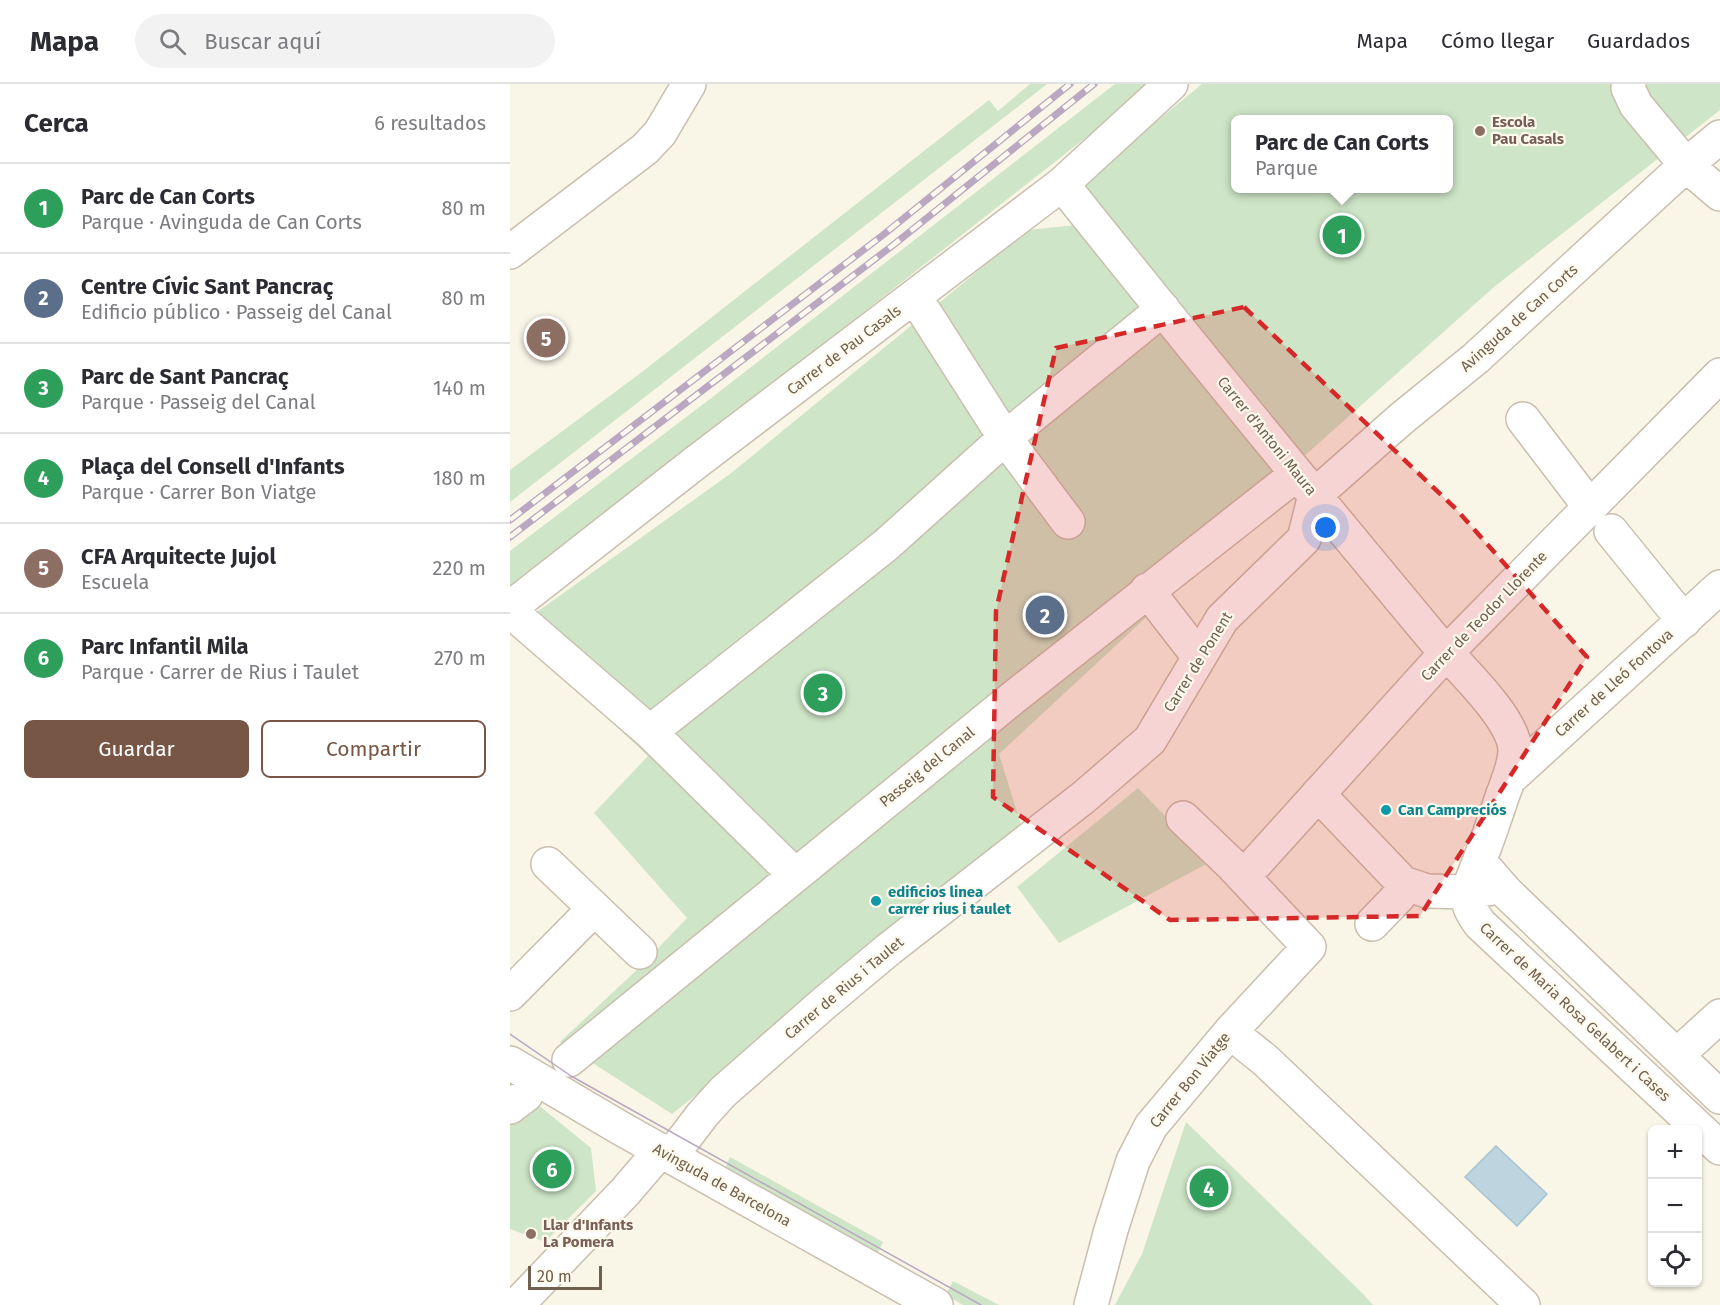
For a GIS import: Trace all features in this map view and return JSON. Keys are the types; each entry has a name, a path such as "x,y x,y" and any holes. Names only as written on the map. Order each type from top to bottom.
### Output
{"street":[{"path":"510,252 645,149 660,133 689,84"},
{"name":"Carrer de Pau Casals","path":"517,615 695,463 1062,184 1171,84"},
{"path":"1629,84 1628,88 1636,105 1686,165 1720,195"},
{"name":"Avinguda de Can Corts","path":"1302,488 1401,419 1476,358 1720,136"},
{"name":"Carrer d'Antoni Maura","path":"1062,184 1163,309 1302,488 1498,712 1510,731 1515,751 1508,780 1483,855 1467,892"},
{"path":"920,305 1005,438 1068,522"},
{"path":"650,732 886,544 1005,438 1163,309"},
{"name":"Carrer de Teodor Llorente","path":"1256,863 1446,653 1601,519 1720,375"},
{"path":"1523,419 1684,621"},
{"name":"Passeig del Canal","path":"569,1060 1147,590 1302,488"},
{"name":"Carrer de Ponent","path":"1117,770 1150,740 1222,619 1244,595 1304,539 1302,488"},
{"name":"Carrer de Lleó Fontova","path":"1508,780 1720,587"},
{"path":"1147,590 1192,648"},
{"path":"517,615 650,732 795,874"},
{"name":"Carrer de Rius i Taulet","path":"517,1305 723,1092 889,949 1117,770"},
{"path":"1318,794 1403,884 1427,891 1467,892 1500,887"},
{"name":"Carrer Bon Viatge","path":"1091,1305 1111,1230 1138,1152 1151,1126 1230,1032 1309,947 1231,864 1183,818"},
{"path":"1483,855 1487,870 1500,887 1720,1097"},
{"path":"548,864 640,952"},
{"name":"Carrer de Maria Rosa Gelabert i Cases","path":"1467,892 1471,913 1480,924 1720,1148"},
{"path":"1372,924 1399,896"},
{"path":"510,994 594,909"},
{"path":"1677,1055 1720,1016"},
{"path":"1230,1032 1265,1060 1523,1305"},
{"name":"Avinguda de Barcelona","path":"510,1063 574,1102 936,1305"}],"highlighted area":[{"path":"1244,307 1456,509 1587,657 1420,916 1170,920 993,797 996,611 1056,348"}],"green space":[{"path":"1030,84 1047,84 510,502 510,470 642,372 989,100 998,111"},
{"path":"1115,84 1154,84 510,590 510,551 710,399"},
{"path":"1202,84 1720,84 1720,110 1494,287 1302,458 1082,183"},
{"path":"1076,225 1293,481 999,754 1021,825 852,970 672,1114 560,1042 642,965 687,918 594,813 648,756 514,631 523,622 730,474 1028,230"},
{"path":"1138,788 1210,862 1059,943 1017,887"},
{"name":"Llar d'Infants La Pomera","path":"510,1088 526,1095 591,1148 596,1191 545,1242 510,1229"},
{"path":"1186,1122 1373,1305 1115,1305 1142,1254"},
{"path":"730,1157 883,1242 876,1256 724,1172"},
{"path":"953,1281 999,1305 963,1305 946,1295"}],"water":[{"path":"1496,1146 1547,1194 1517,1226 1465,1177"}],"tram line":[{"path":"510,1034 571,1076 981,1305"}],"railway":[{"path":"510,520 883,235 1070,84"},
{"path":"510,537 892,246 1094,84"}],"place":[{"name":"Escola Pau Casals","path":"1480,131"},
{"name":"Parc de Can Corts","path":"1342,235"},
{"name":"CFA Arquitecte Jujol","path":"546,338"},
{"name":"Centre Cívic Sant Pancraç","path":"1045,615"},
{"name":"Parc de Sant Pancraç","path":"823,693"},
{"name":"Can Campreciós","path":"1386,810"},
{"name":"edificios linea carrer rius i taulet","path":"876,901"},
{"name":"Parc Infantil Mila","path":"552,1169"},
{"name":"Plaça del Consell d'Infants","path":"1209,1188"},
{"name":"Llar d'Infants La Pomera","path":"531,1234"}]}
